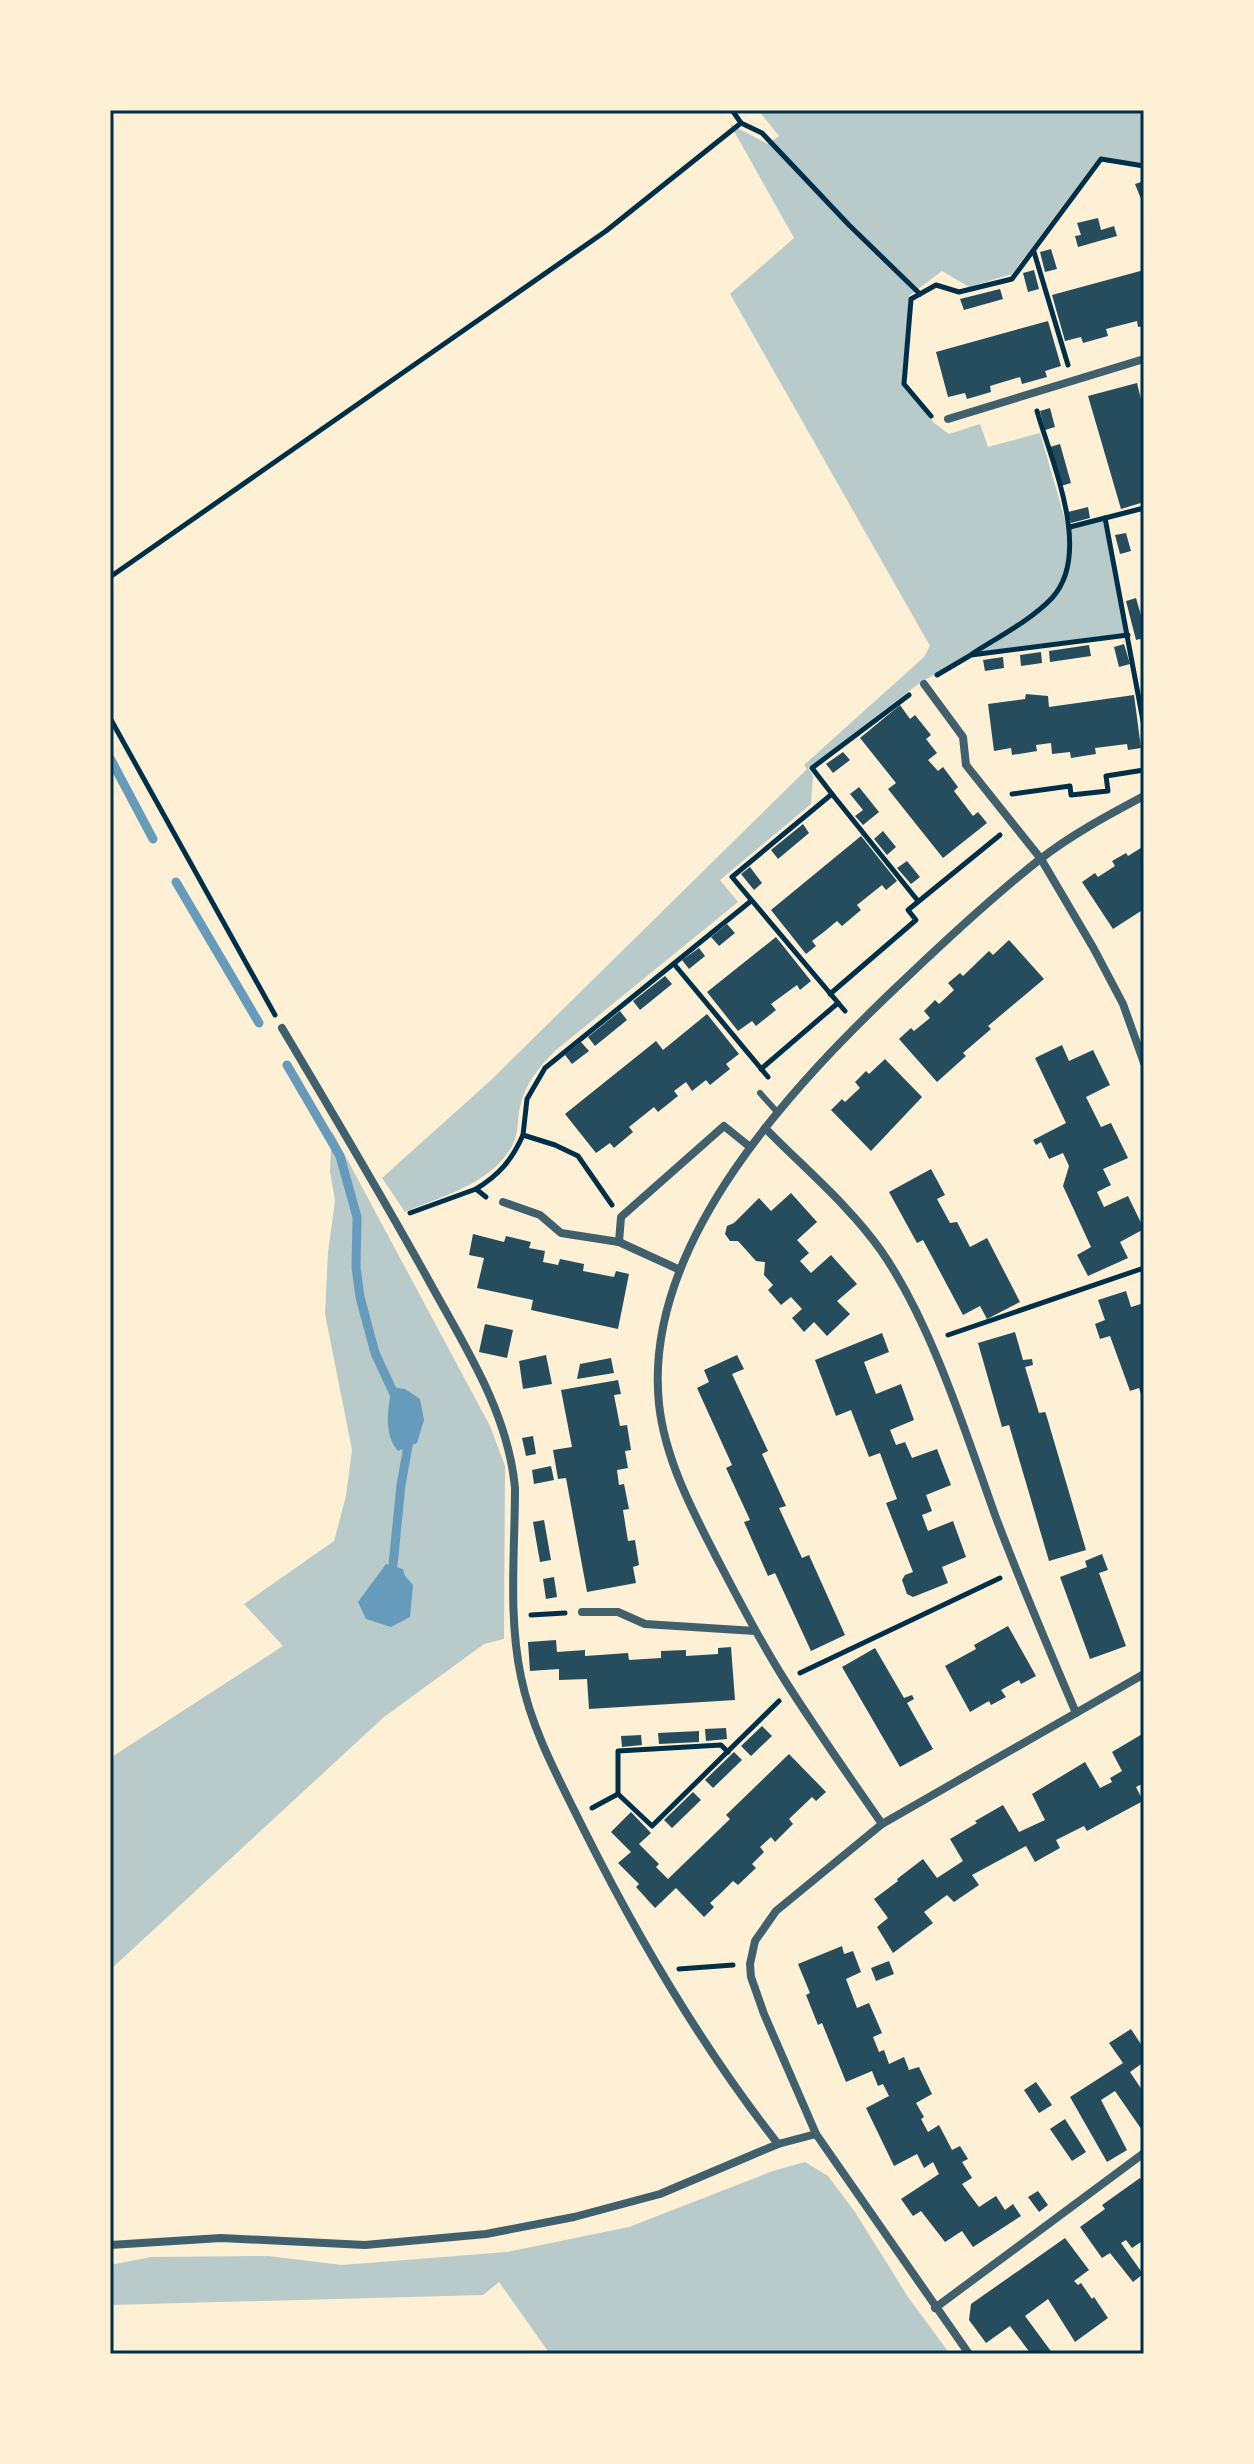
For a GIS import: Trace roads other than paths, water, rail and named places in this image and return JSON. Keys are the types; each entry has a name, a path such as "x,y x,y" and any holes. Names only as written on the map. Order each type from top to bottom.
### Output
{"street":[{"path":"948,419 1144,359"},
{"path":"924,684 963,737 966,765 1041,859 1094,949 1123,1004 1144,1063"},
{"path":"882,1824 784,1680 755,1631 699,1523 673,1461 662,1420 658,1379 670,1300 680,1270 707,1218 750,1147 857,1025 949,937 1041,859 1100,820 1144,796"},
{"path":"282,1028 394,1218 479,1372 506,1435 515,1488 515,1645 528,1709 540,1742 659,1971 735,2090 778,2144"},
{"path":"619,1242 621,1217 724,1126 750,1147"},
{"path":"765,1128 870,1235 895,1272 929,1342 1016,1570 1076,1713"},
{"path":"503,1202 540,1215 561,1233 619,1242 680,1270"},
{"path":"582,1612 618,1612 645,1624 755,1631"},
{"path":"969,2354 816,2134 751,1977 750,1964 755,1941 776,1911 882,1824 1144,1674"},
{"path":"110,2245 221,2238 365,2245 486,2234 574,2217 660,2194 778,2144 816,2134"},
{"path":"935,2308 1144,2153"}],"lane":[{"path":"760,1093 778,1113"}],"water":[{"path":"392,1387 405,1389 420,1399 424,1420 417,1443 398,1451 388,1429"},
{"path":"386,1564 403,1569 413,1585 410,1617 391,1627 366,1619 358,1602"}],"waterway":[{"path":"110,758 153,839"},
{"path":"176,882 259,1023"},
{"path":"287,1065 340,1156 357,1217 356,1267 360,1297 375,1353 395,1396"},
{"path":"392,1575 401,1485 410,1435"}]}
